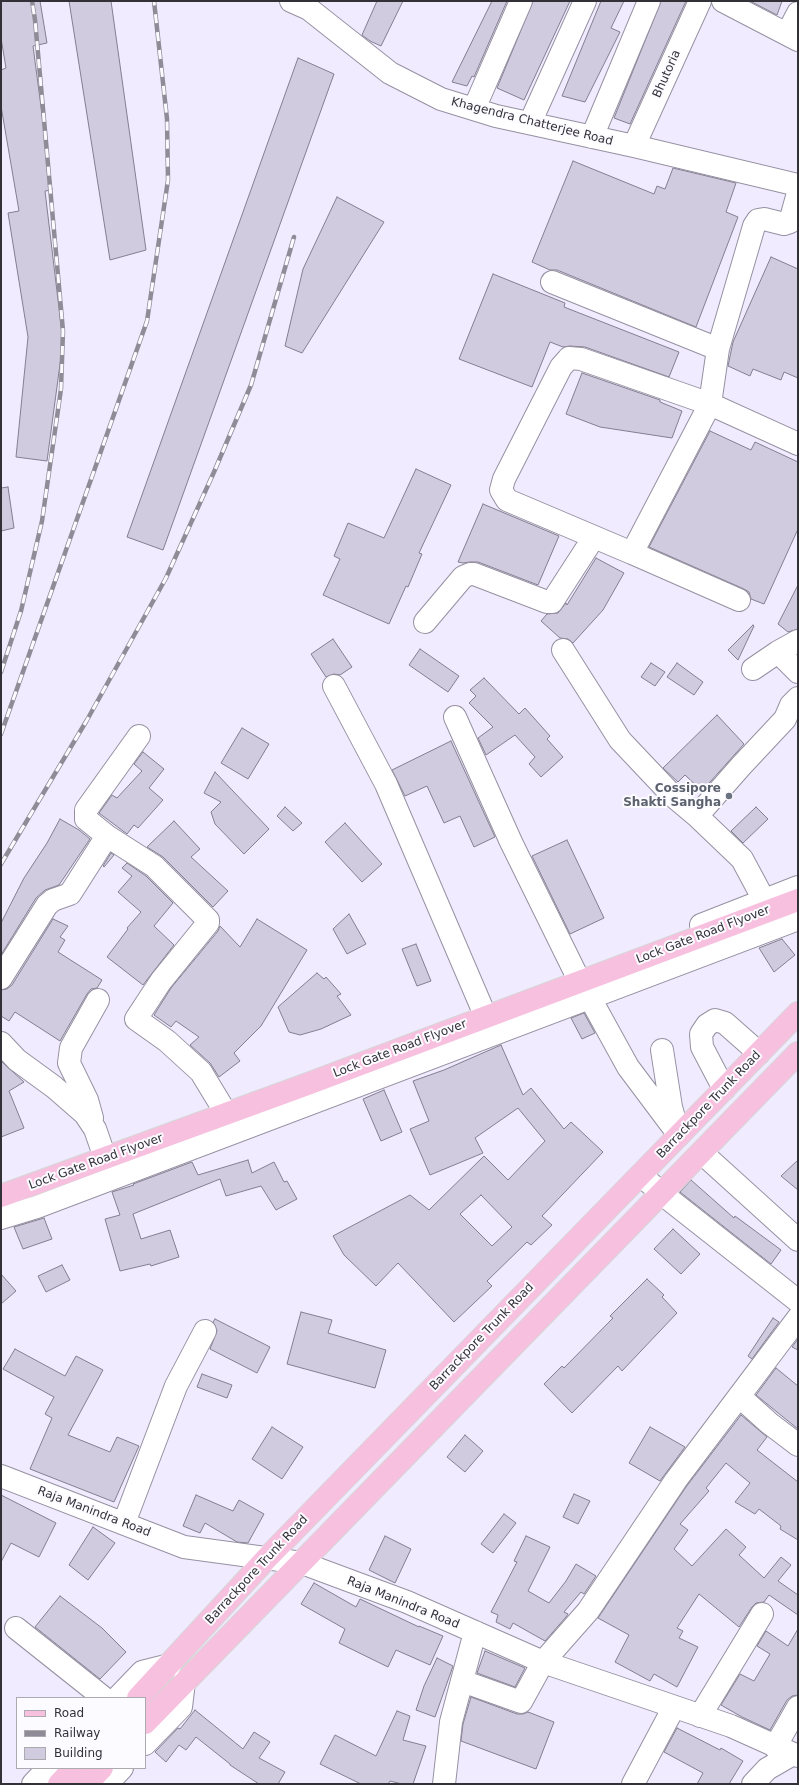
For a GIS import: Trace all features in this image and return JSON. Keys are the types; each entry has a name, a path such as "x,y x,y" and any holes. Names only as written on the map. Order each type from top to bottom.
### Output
{"main road":[{"name":"Lock Gate Road Flyover","path":"1,1196 305,1085 798,900"},
{"name":"Barrackpore Trunk Road","path":"139,1697 266,1559 798,1013"},
{"name":"Barrackpore Trunk Road","path":"146,1722 798,1053"},
{"path":"59,1784 73,1769"},
{"path":"87,1784 101,1769"}],"street":[{"path":"474,109 521,1"},
{"path":"530,123 585,1"},
{"path":"592,137 649,1"},
{"name":"Bhutoria","path":"634,146 700,1"},
{"path":"723,1 792,37 798,14"},
{"name":"Khagendra Chatterjee Road","path":"306,9 390,73 441,100 530,123 634,146 798,186"},
{"path":"632,553 710,404 718,349 754,226 758,220 764,219 784,224 790,222 798,193"},
{"path":"552,282 718,349"},
{"path":"739,600 507,500 501,490 504,479 561,367 569,358 581,359 710,404 798,444"},
{"path":"425,622 463,577 470,574 474,574 547,602 552,602 594,537"},
{"path":"753,669 778,652 798,641"},
{"path":"563,650 620,740 672,795 697,816 742,859 764,900"},
{"path":"778,652 798,672"},
{"path":"334,686 347,714 386,784 482,1008"},
{"path":"697,816 741,766 785,720 791,705 798,698"},
{"path":"455,716 511,842 576,974"},
{"path":"139,736 86,810 86,819 107,836 154,866 208,920 208,923 161,981 136,1019 167,1041 201,1072 220,1105"},
{"path":"1,978 47,905 53,900 70,894 107,836"},
{"path":"1,1187 98,1139 220,1105 576,974 798,887"},
{"path":"1,1218 37,1207 798,919"},
{"path":"590,998 628,1067 680,1135"},
{"path":"98,1000 71,1048 70,1063 87,1100 98,1139"},
{"path":"724,1089 702,1047 701,1034 707,1025 715,1020 724,1022 759,1053"},
{"path":"1,1044 18,1060 80,1109 85,1114 98,1139"},
{"path":"662,1050 671,1107 680,1135"},
{"path":"702,1152 798,1240"},
{"path":"641,1175 661,1193 798,1301"},
{"path":"462,1681 521,1702 543,1662 588,1611 676,1480 798,1318"},
{"path":"124,1523 176,1386 205,1331"},
{"path":"740,1396 769,1423 798,1445"},
{"name":"Raja Manindra Road","path":"1,1476 184,1547 302,1563 407,1602 543,1662 731,1726 789,1753"},
{"path":"700,1716 762,1614"},
{"path":"16,1628 103,1697"},
{"path":"444,1784 451,1722 475,1632"},
{"path":"118,1697 142,1672 170,1665"},
{"path":"146,1743 181,1707 178,1689"},
{"path":"633,1784 674,1707"},
{"path":"753,1784 767,1769 789,1753 798,1707"},
{"path":"33,1784 47,1769"},
{"path":"107,1784 121,1769"}],"building":[{"path":"1,1 40,1 47,43 33,46 52,190 45,191 63,342 47,461 16,457 28,337 8,213 19,211 1,106 1,70 6,68 1,38"},
{"path":"69,1 111,1 146,250 110,260"},
{"path":"377,1 403,1 381,46 362,35"},
{"path":"492,1 507,1 474,77 472,76 467,86 452,82"},
{"path":"533,1 570,1 524,100 497,88"},
{"path":"601,1 624,1 611,28 620,32 585,102 562,96"},
{"path":"661,1 686,1 630,124 614,118"},
{"path":"750,1 782,1 777,15"},
{"path":"298,58 334,74 163,550 127,537"},
{"path":"573,161 654,194 657,186 665,189 673,168 736,183 726,212 738,217 696,327 557,270 550,270 532,262"},
{"path":"337,197 384,222 302,353 285,346 303,269"},
{"path":"771,257 798,269 798,378 784,372 781,380 753,369 750,376 728,366 733,342"},
{"path":"493,274 565,303 564,307 679,352 669,377 585,347 563,347 550,342 532,387 459,359"},
{"path":"582,373 660,400 660,402 682,411 672,438 600,427 566,414"},
{"path":"710,431 751,450 755,442 798,462 798,529 764,604 751,599 749,592 744,589 649,547"},
{"path":"416,469 451,485 419,553 422,554 408,587 406,586 389,624 323,595 340,559 334,556 348,523 384,538"},
{"path":"8,487 14,528 1,531 1,488"},
{"path":"483,504 559,536 538,585 478,562 458,562"},
{"path":"596,558 624,573 603,610 573,643 568,639 560,638 541,621 547,614 558,613 566,603 567,605"},
{"path":"798,585 798,629 788,632 778,624"},
{"path":"753,625 754,626 738,660 728,650"},
{"path":"333,639 352,667 340,675 334,674 326,677 311,654"},
{"path":"420,649 459,676 448,692 409,665"},
{"path":"651,663 665,672 655,686 641,677"},
{"path":"677,663 703,682 694,695 667,677"},
{"path":"484,678 519,714 525,708 550,736 547,739 563,757 541,777 529,764 535,757 515,735 486,755 478,738 493,727 469,703 476,696 470,690"},
{"path":"717,715 744,744 702,791 685,775 678,782 663,768"},
{"path":"242,728 269,744 248,779 221,763"},
{"path":"451,741 495,837 474,847 460,816 444,823 427,786 405,796 392,770"},
{"path":"143,752 164,769 149,788 163,800 138,828 134,825 127,834 99,813 112,795 117,798 142,771 134,764"},
{"path":"215,772 269,829 244,854 215,824 211,812 221,802 204,793"},
{"path":"285,807 302,823 293,831 277,816"},
{"path":"756,807 768,819 743,843 731,831"},
{"path":"60,819 79,830 90,839 59,885 45,890 36,898 1,955 1,923 24,878 47,843"},
{"path":"174,821 200,849 191,857 228,891 213,907 163,857 147,847"},
{"path":"345,823 382,864 362,882 325,842"},
{"path":"567,840 604,918 570,934 532,856"},
{"path":"111,853 114,855 104,867 103,866"},
{"path":"127,863 146,876 173,903 154,926 174,945 143,985 107,957 128,929 127,928 141,912 118,892 132,876 122,868"},
{"path":"349,914 366,944 347,954 333,929"},
{"path":"53,919 68,926 60,937 65,940 58,952 102,980 97,988 91,989 87,994 60,1041 15,1012 9,1021 1,1016 1,990 7,989 12,985"},
{"path":"257,919 307,950 261,1026 234,1053 240,1061 219,1077 210,1063 190,1045 199,1037 176,1021 171,1027 154,1015 171,988 218,931 220,926 240,947"},
{"path":"782,939 795,955 774,972 759,948"},
{"path":"416,944 431,981 417,986 402,949"},
{"path":"317,973 324,979 326,977 341,994 337,996 351,1015 321,1029 300,1035 289,1032 278,1007"},
{"path":"584,1013 595,1033 582,1039 571,1018"},
{"path":"501,1045 523,1095 531,1088 564,1129 571,1122 603,1152 542,1216 552,1225 531,1245 527,1242 487,1281 492,1286 454,1322 398,1263 376,1286 344,1255 333,1236 410,1195 429,1210 484,1156 508,1180 545,1141 518,1108 475,1138 483,1153 430,1175 410,1129 429,1121 413,1081 444,1070","holes":["481,1195 512,1227 492,1246 460,1214"]},
{"path":"1,1061 24,1082 9,1091 24,1128 1,1137"},
{"path":"384,1090 402,1132 381,1141 363,1099"},
{"path":"248,1160 252,1173 274,1162 284,1182 287,1181 297,1199 276,1210 261,1186 226,1196 220,1179 133,1214 141,1239 170,1230 179,1257 151,1266 150,1264 120,1271 105,1219 120,1215 112,1192 192,1162 198,1175"},
{"path":"798,1160 798,1190 781,1176"},
{"path":"691,1180 734,1218 735,1216 781,1250 771,1264 680,1192"},
{"path":"44,1218 52,1239 23,1249 14,1227"},
{"path":"673,1229 700,1254 681,1274 654,1249"},
{"path":"62,1265 70,1280 46,1292 38,1276"},
{"path":"1,1274 16,1291 1,1304"},
{"path":"647,1279 664,1295 662,1297 677,1313 622,1371 618,1366 572,1413 544,1384 562,1366 564,1368 613,1318 610,1316"},
{"path":"301,1312 332,1320 328,1333 386,1350 375,1388 287,1364"},
{"path":"773,1318 779,1322 752,1359 748,1356"},
{"path":"215,1319 270,1347 257,1373 210,1349 217,1331 213,1322"},
{"path":"798,1339 798,1350 792,1347"},
{"path":"15,1349 65,1376 76,1356 103,1370 68,1435 110,1452 117,1437 139,1446 114,1502 30,1469 52,1418 45,1414 54,1397 3,1369"},
{"path":"776,1368 798,1386 798,1429 756,1395"},
{"path":"202,1374 232,1385 227,1398 197,1387"},
{"path":"741,1415 767,1437 757,1450 798,1482 798,1540 780,1529 781,1526 759,1509 755,1514 735,1502 750,1483 726,1463 706,1488 709,1491 680,1524 688,1530 674,1549 692,1566 726,1529 746,1547 739,1555 764,1578 781,1557 791,1565 778,1581 798,1595 798,1615 769,1595 764,1602 756,1603 752,1607 739,1627 699,1594 677,1628 683,1631 679,1638 698,1647 677,1687 654,1674 650,1681 615,1662 629,1635 598,1618 686,1487"},
{"path":"272,1427 303,1447 282,1479 252,1459"},
{"path":"650,1427 685,1447 660,1481 629,1463"},
{"path":"465,1435 483,1451 465,1472 447,1457"},
{"path":"574,1494 590,1501 578,1524 563,1517"},
{"path":"1,1495 56,1523 39,1557 11,1543 1,1562"},
{"path":"196,1495 233,1511 239,1500 264,1514 248,1543 237,1542 205,1523 200,1533 183,1526"},
{"path":"504,1514 516,1523 493,1553 481,1544"},
{"path":"93,1527 115,1543 88,1580 69,1565"},
{"path":"385,1536 411,1549 395,1583 369,1570"},
{"path":"526,1536 550,1547 528,1591 549,1603 566,1581 576,1564 596,1576 584,1594 581,1592 564,1612 568,1614 545,1641 513,1623 510,1629 496,1622 498,1615 491,1612 517,1562 514,1561"},
{"path":"314,1583 356,1607 360,1599 419,1627 443,1636 430,1665 396,1650 388,1667 339,1643 345,1629 301,1604"},
{"path":"60,1596 102,1628 126,1652 100,1679 35,1627"},
{"path":"798,1629 798,1695 792,1696 787,1700 770,1730 721,1705 740,1674 754,1681 770,1654 757,1646 766,1631 788,1646"},
{"path":"485,1651 525,1668 515,1687 477,1673"},
{"path":"437,1658 453,1666 435,1717 416,1710 424,1686"},
{"path":"471,1697 517,1714 528,1712 554,1722 536,1769 461,1741 463,1724"},
{"path":"195,1710 243,1749 254,1732 270,1742 259,1758 285,1772 278,1784 259,1784 230,1765 196,1737 186,1750 179,1745 166,1762 155,1752 178,1728 180,1729"},
{"path":"397,1711 410,1716 403,1740 426,1746 413,1784 402,1784 390,1781 388,1784 361,1784 320,1764 335,1735 376,1756"},
{"path":"677,1728 720,1750 721,1748 743,1761 729,1784 697,1784 703,1773 664,1752"}],"railway":[{"path":"1,672 21,611 42,521 61,389 63,331 35,20 32,1"},
{"path":"1,734 147,321 168,180 167,119 154,1"},
{"path":"1,864 87,720 166,578 214,472 251,385 294,237"}],"place":[{"name":"Cossipore Shakti Sangha","path":"729,796"}]}
